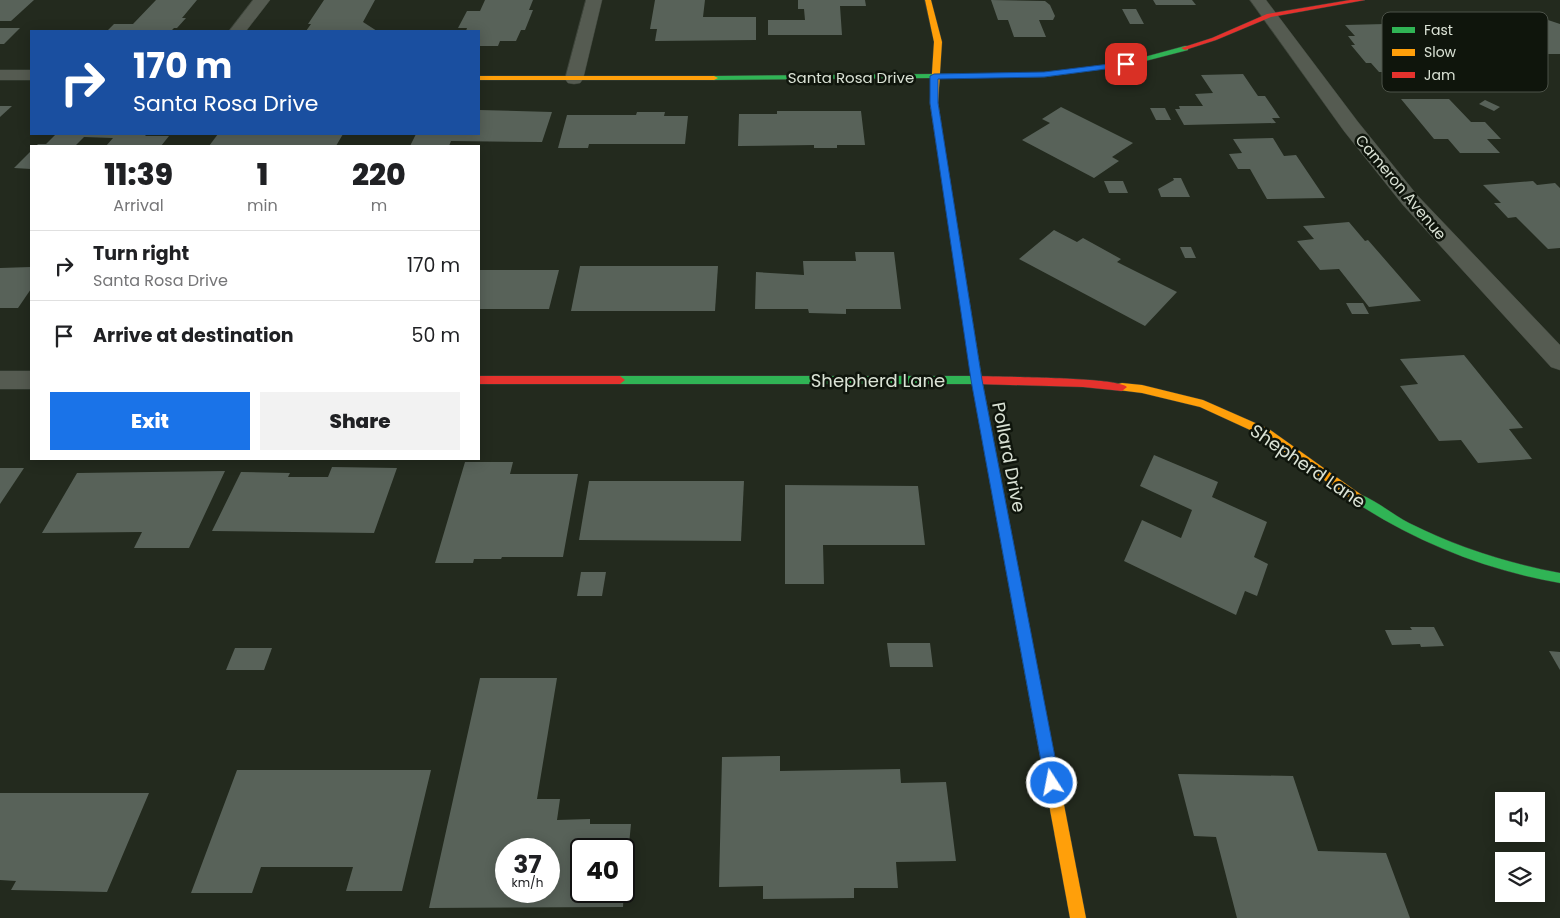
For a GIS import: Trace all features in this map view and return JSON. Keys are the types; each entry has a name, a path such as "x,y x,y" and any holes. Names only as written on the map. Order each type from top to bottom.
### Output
{"street":[{"path":"238,30 262,0"},
{"path":"574,79 594,0"},
{"name":"Pollard Drive","path":"928,0 938,42 934,76 934,103 977,380 1078,918"},
{"name":"Santa Rosa Drive","path":"480,78 574,79 1044,74 1126,64 1168,54 1214,39 1264,7 1362,0"},
{"name":"Cameron Avenue","path":"1264,7 1363,143 1410,200 1455,251 1560,361"},
{"path":"0,75 30,75"},
{"path":"0,380 30,380"},
{"name":"Shepherd Lane","path":"480,380 977,380 1083,382 1142,389 1202,404 1265,432 1380,514 1456,550 1538,575 1560,578"}],"building":[{"path":"0,0 34,0 11,21 0,21"},
{"path":"156,0 197,0 182,18 186,18 177,28 172,30 108,30 114,24 133,24"},
{"path":"324,0 375,0 363,22 375,30 307,30 311,24 308,24"},
{"path":"485,0 533,0 529,10 533,10 525,30 521,30 516,41 500,41 498,46 480,46 480,30 458,28 467,11 480,11"},
{"path":"655,0 705,0 703,17 756,17 756,40 655,41 657,29 650,29"},
{"path":"798,0 865,0 866,6 840,6 842,35 768,35 768,20 805,20 804,9 798,9"},
{"path":"991,0 1045,1 1050,5 1055,16 1053,20 1039,20 1046,37 1014,37 1008,20 998,20"},
{"path":"1153,0 1192,0 1196,5 1156,5"},
{"path":"1122,9 1136,9 1144,24 1130,24"},
{"path":"1548,20 1560,24 1560,54 1548,54"},
{"path":"1382,24 1382,72 1379,72 1371,63 1366,63 1351,45 1355,45 1348,36 1355,36 1345,25"},
{"path":"0,28 20,28 4,44 0,44"},
{"path":"1243,74 1258,96 1265,96 1280,118 1272,118 1276,123 1184,125 1175,109 1180,109 1179,106 1203,106 1195,94 1213,93 1201,75"},
{"path":"1401,99 1449,99 1471,122 1485,122 1501,139 1487,139 1500,153 1460,153 1448,139 1434,139"},
{"path":"1485,100 1500,107 1494,111 1479,104"},
{"path":"0,106 12,106 0,117"},
{"path":"1061,107 1133,143 1112,157 1119,161 1094,178 1022,140 1050,123 1042,119"},
{"path":"1150,108 1165,108 1171,120 1156,120"},
{"path":"480,110 552,112 542,142 451,141 449,145 410,145 416,135 480,135"},
{"path":"777,111 861,111 865,145 837,145 837,148 814,148 814,145 738,146 739,114 777,114"},
{"path":"637,112 665,112 664,116 688,116 685,144 589,144 588,148 558,148 567,115 636,115"},
{"path":"55,135 169,136 162,145 107,145 113,138 84,137 76,145 37,145 46,144"},
{"path":"217,135 342,135 337,145 210,145"},
{"path":"1273,138 1284,156 1296,155 1325,198 1267,199 1250,169 1238,169 1229,154 1242,153 1233,139"},
{"path":"30,152 30,169 14,168"},
{"path":"1173,178 1181,178 1190,197 1161,197 1158,189 1174,180"},
{"path":"1104,181 1123,181 1128,193 1109,193"},
{"path":"1533,181 1537,185 1555,183 1560,188 1560,248 1548,249 1516,217 1508,218 1494,203 1501,203 1483,185"},
{"path":"1349,222 1365,241 1368,240 1421,301 1369,307 1339,269 1320,270 1297,241 1314,239 1303,226"},
{"path":"1054,230 1077,242 1083,238 1121,259 1117,262 1177,292 1145,326 1019,259"},
{"path":"1180,247 1191,247 1196,258 1185,258"},
{"path":"855,252 894,252 901,309 846,309 846,314 809,313 808,309 755,309 756,272 804,275 803,261 856,261"},
{"path":"580,266 718,266 715,311 571,311"},
{"path":"30,267 30,290 18,308 0,308 0,268"},
{"path":"480,270 559,270 549,309 480,309"},
{"path":"1346,303 1363,303 1369,314 1352,314"},
{"path":"1464,355 1523,428 1509,429 1532,459 1478,463 1461,440 1439,441 1400,386 1418,384 1400,359"},
{"path":"1154,455 1218,482 1212,497 1267,522 1254,557 1268,564 1257,596 1245,591 1236,615 1124,561 1142,520 1181,538 1192,510 1140,486"},
{"path":"465,462 513,462 510,474 578,474 563,557 502,557 501,559 474,559 473,563 435,563"},
{"path":"332,467 397,468 374,533 212,531 241,472 290,473 288,477 328,477"},
{"path":"0,468 24,468 0,504"},
{"path":"225,471 189,548 134,548 142,532 42,533 77,473"},
{"path":"589,481 744,481 741,541 579,540"},
{"path":"785,485 918,486 925,545 823,545 824,584 785,584"},
{"path":"581,572 606,572 602,596 577,596"},
{"path":"1410,627 1434,627 1444,646 1421,647 1420,644 1392,645 1385,630 1412,630"},
{"path":"887,643 930,643 933,667 890,667"},
{"path":"235,648 272,648 264,670 226,670"},
{"path":"1549,651 1560,652 1560,670"},
{"path":"480,678 557,678 537,799 560,799 557,820 590,819 590,824 631,824 630,838 570,838 570,903 623,903 623,907 429,908"},
{"path":"780,756 780,771 900,769 901,783 946,782 956,861 896,862 898,888 854,888 854,898 763,899 763,886 719,887 722,757"},
{"path":"237,770 431,770 402,891 346,891 353,867 261,867 252,893 191,893"},
{"path":"1178,774 1293,776 1318,851 1386,853 1410,918 1237,918 1216,837 1194,836"},
{"path":"0,793 149,793 107,892 11,890 16,881 0,880"}],"traffic: fast":[{"path":"714,78 1044,75 1126,64 1185,48"},
{"path":"941,149 977,380 1038,707"},
{"path":"620,380 977,380"},
{"path":"1359,499 1404,526 1455,549 1509,567 1560,578"}],"traffic: slow":[{"path":"928,0 938,42 934,103 941,149"},
{"path":"480,78 714,78"},
{"path":"1122,387 1142,389 1203,404 1265,432 1359,499"},
{"path":"1038,707 1078,918"}],"traffic: jam":[{"path":"1185,48 1214,39 1269,15 1362,0"},
{"path":"480,380 620,380"},
{"path":"977,380 1083,383 1122,387"}],"route":[{"path":"1052,783 977,380 945,182 934,103 934,76 1044,74 1126,64"}]}
